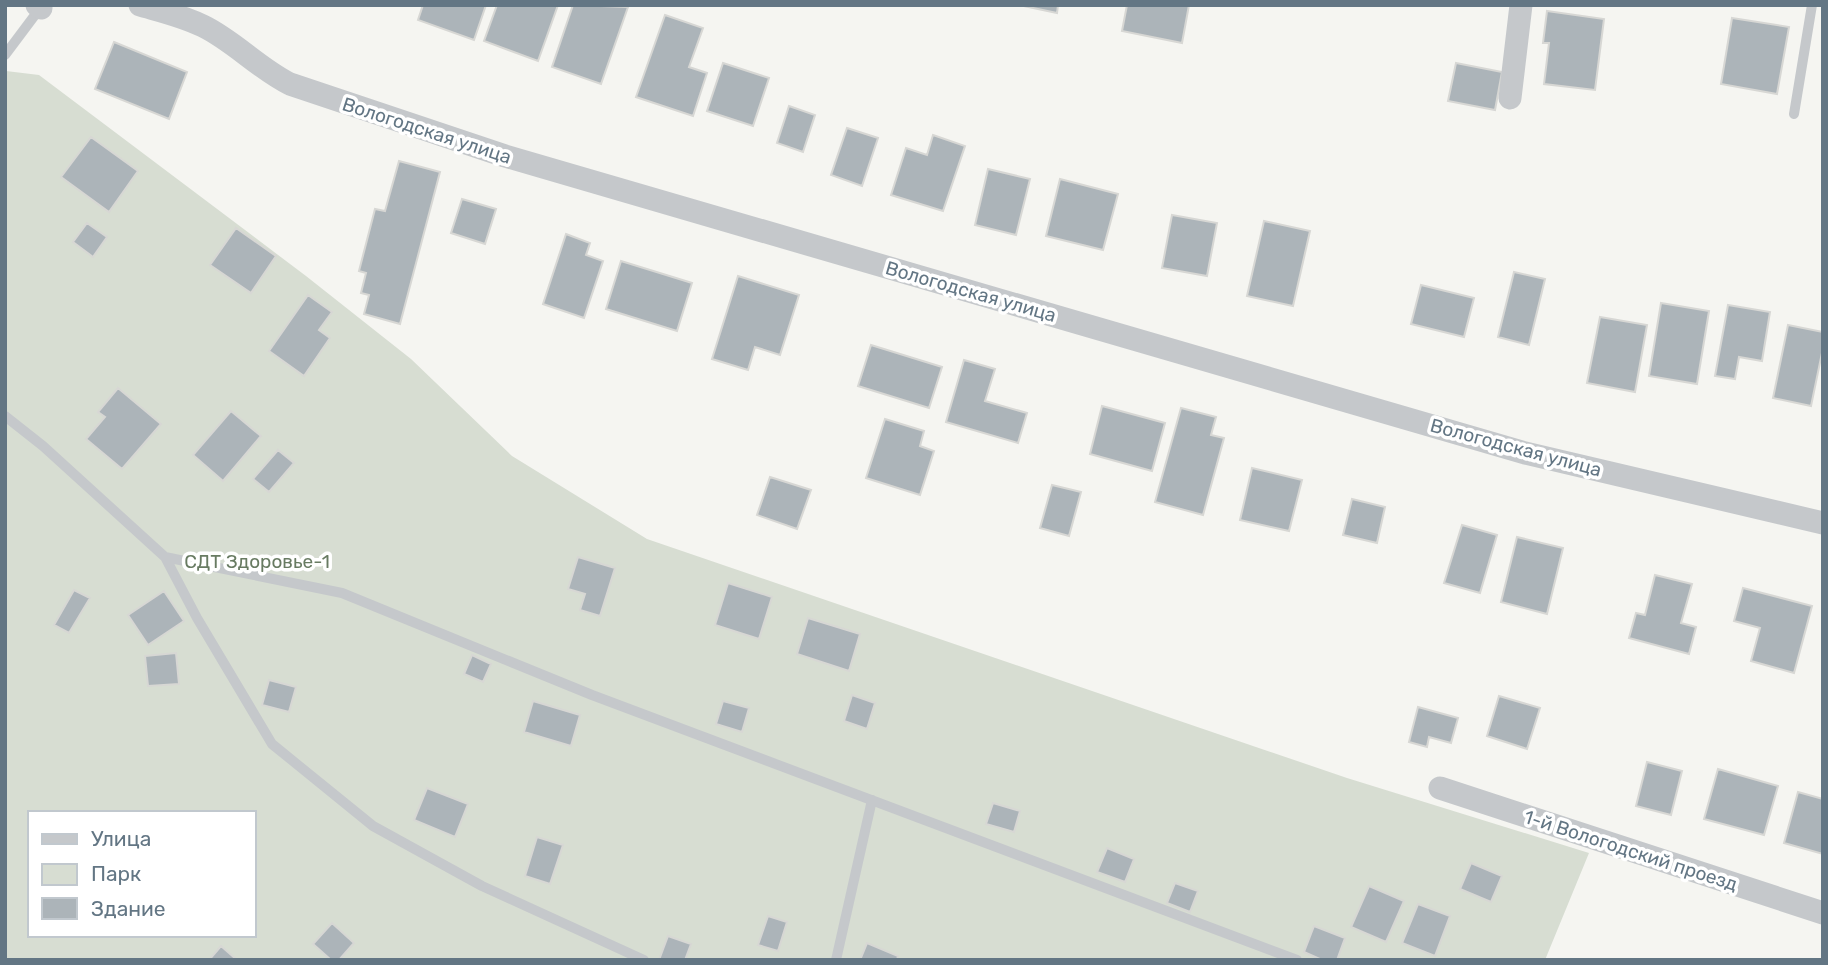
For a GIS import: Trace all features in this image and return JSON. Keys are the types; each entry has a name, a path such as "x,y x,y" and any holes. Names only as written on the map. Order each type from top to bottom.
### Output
{"street":[{"name":"Вологодская улица","path":"140,5 204,26 270,74 290,84 505,156 1525,453 1823,523"},
{"path":"1510,98 1521,5"},
{"name":"1-й Вологодский проезд","path":"1440,788 1823,913"}],"lane":[{"path":"1794,114 1812,5"},
{"path":"5,55 40,6"},
{"path":"5,416 43,446 165,557 197,618 272,744 373,826 481,886 644,960"},
{"path":"165,557 342,593 592,695 1297,960"},
{"path":"836,960 872,800"}],"green space":[{"name":"СДТ Здоровье-1","path":"6,71 39,75 306,276 411,359 512,456 647,539 1347,778 1589,853 1545,960 5,960"}],"building":[{"path":"423,5 486,5 474,40 418,20"},
{"path":"497,5 558,5 538,61 484,41"},
{"path":"573,5 628,7 601,84 552,67"},
{"path":"1019,5 1058,5 1057,13"},
{"path":"1127,5 1189,5 1182,43 1122,31"},
{"path":"1547,11 1604,19 1595,90 1544,84 1549,43 1543,43"},
{"path":"665,15 703,28 689,67 707,73 693,116 636,97"},
{"path":"1732,18 1789,27 1777,94 1721,84"},
{"path":"114,42 187,72 169,119 95,89"},
{"path":"723,63 769,78 753,126 707,111"},
{"path":"1456,63 1502,72 1495,110 1448,101"},
{"path":"789,106 815,115 803,152 777,143"},
{"path":"847,128 878,138 862,186 831,175"},
{"path":"933,135 965,146 943,211 891,195 906,148 927,155"},
{"path":"91,137 138,171 109,212 61,177"},
{"path":"399,161 440,172 400,324 364,314 369,295 361,293 366,273 359,271 375,209 385,211"},
{"path":"988,169 1030,179 1016,235 975,225"},
{"path":"1060,179 1118,194 1103,250 1046,236"},
{"path":"462,199 496,209 485,244 451,233"},
{"path":"1172,215 1217,223 1207,276 1162,268"},
{"path":"1264,221 1310,231 1293,306 1247,296"},
{"path":"87,223 107,237 93,257 73,242"},
{"path":"236,228 276,256 251,293 210,265"},
{"path":"566,234 590,243 586,255 603,261 584,318 543,304"},
{"path":"621,261 692,283 677,331 606,309"},
{"path":"1514,272 1545,279 1529,345 1498,337"},
{"path":"738,276 799,295 780,355 755,347 748,370 712,359"},
{"path":"1421,285 1474,298 1464,337 1411,324"},
{"path":"308,295 332,312 319,330 330,338 304,376 269,351"},
{"path":"1661,303 1709,311 1697,384 1649,376"},
{"path":"1728,305 1770,312 1762,361 1739,357 1735,379 1715,376"},
{"path":"1600,317 1647,325 1635,392 1587,383"},
{"path":"1788,325 1823,332 1823,348 1811,406 1773,398"},
{"path":"871,345 942,367 929,408 858,386"},
{"path":"964,360 995,369 985,401 1027,413 1018,443 946,422"},
{"path":"118,388 161,424 122,469 86,439 105,417 98,412"},
{"path":"1102,406 1165,423 1152,471 1090,454"},
{"path":"1181,408 1216,417 1211,435 1224,438 1203,515 1155,502"},
{"path":"231,411 261,436 223,481 193,455"},
{"path":"885,419 924,431 920,446 934,451 920,495 866,478"},
{"path":"278,450 294,463 269,492 253,479"},
{"path":"1252,468 1302,480 1289,531 1240,520"},
{"path":"770,477 811,490 797,529 757,515"},
{"path":"1052,485 1081,492 1069,536 1040,528"},
{"path":"1352,499 1385,507 1377,543 1343,535"},
{"path":"1462,525 1497,535 1480,593 1444,583"},
{"path":"1517,537 1563,548 1547,614 1501,602"},
{"path":"578,557 615,568 600,616 580,610 585,594 568,589"},
{"path":"1655,575 1692,584 1681,623 1696,627 1689,654 1629,638 1636,613 1645,615"},
{"path":"728,583 772,597 759,639 715,625"},
{"path":"1743,588 1812,606 1794,673 1751,661 1760,628 1734,621"},
{"path":"74,590 90,598 69,633 54,625"},
{"path":"164,591 184,621 148,645 128,615"},
{"path":"808,618 860,634 849,671 797,654"},
{"path":"176,653 179,684 148,686 145,656"},
{"path":"472,655 491,664 483,682 464,674"},
{"path":"269,680 296,687 289,712 262,705"},
{"path":"852,695 875,703 867,729 844,721"},
{"path":"1499,696 1540,708 1527,749 1487,736"},
{"path":"533,701 580,715 571,746 524,732"},
{"path":"723,701 749,708 742,732 716,724"},
{"path":"1418,707 1458,718 1451,743 1429,737 1427,747 1409,742"},
{"path":"1647,762 1682,771 1671,815 1636,806"},
{"path":"1718,769 1778,786 1764,835 1704,819"},
{"path":"427,788 468,804 455,837 414,820"},
{"path":"1798,792 1823,799 1823,854 1784,843"},
{"path":"993,803 1020,811 1014,832 986,824"},
{"path":"537,837 563,845 550,884 525,876"},
{"path":"1107,848 1134,859 1125,882 1097,872"},
{"path":"1471,863 1502,876 1491,902 1460,889"},
{"path":"1175,883 1198,891 1190,912 1167,903"},
{"path":"1369,886 1404,901 1386,942 1351,927"},
{"path":"1418,904 1450,916 1435,956 1402,943"},
{"path":"768,916 787,922 778,951 758,945"},
{"path":"332,923 354,943 339,960 331,960 313,944"},
{"path":"1314,926 1345,938 1337,960 1322,960 1304,952"},
{"path":"668,936 691,944 685,960 659,960"},
{"path":"867,943 898,956 897,960 860,960"},
{"path":"221,946 237,960 209,960"}]}
